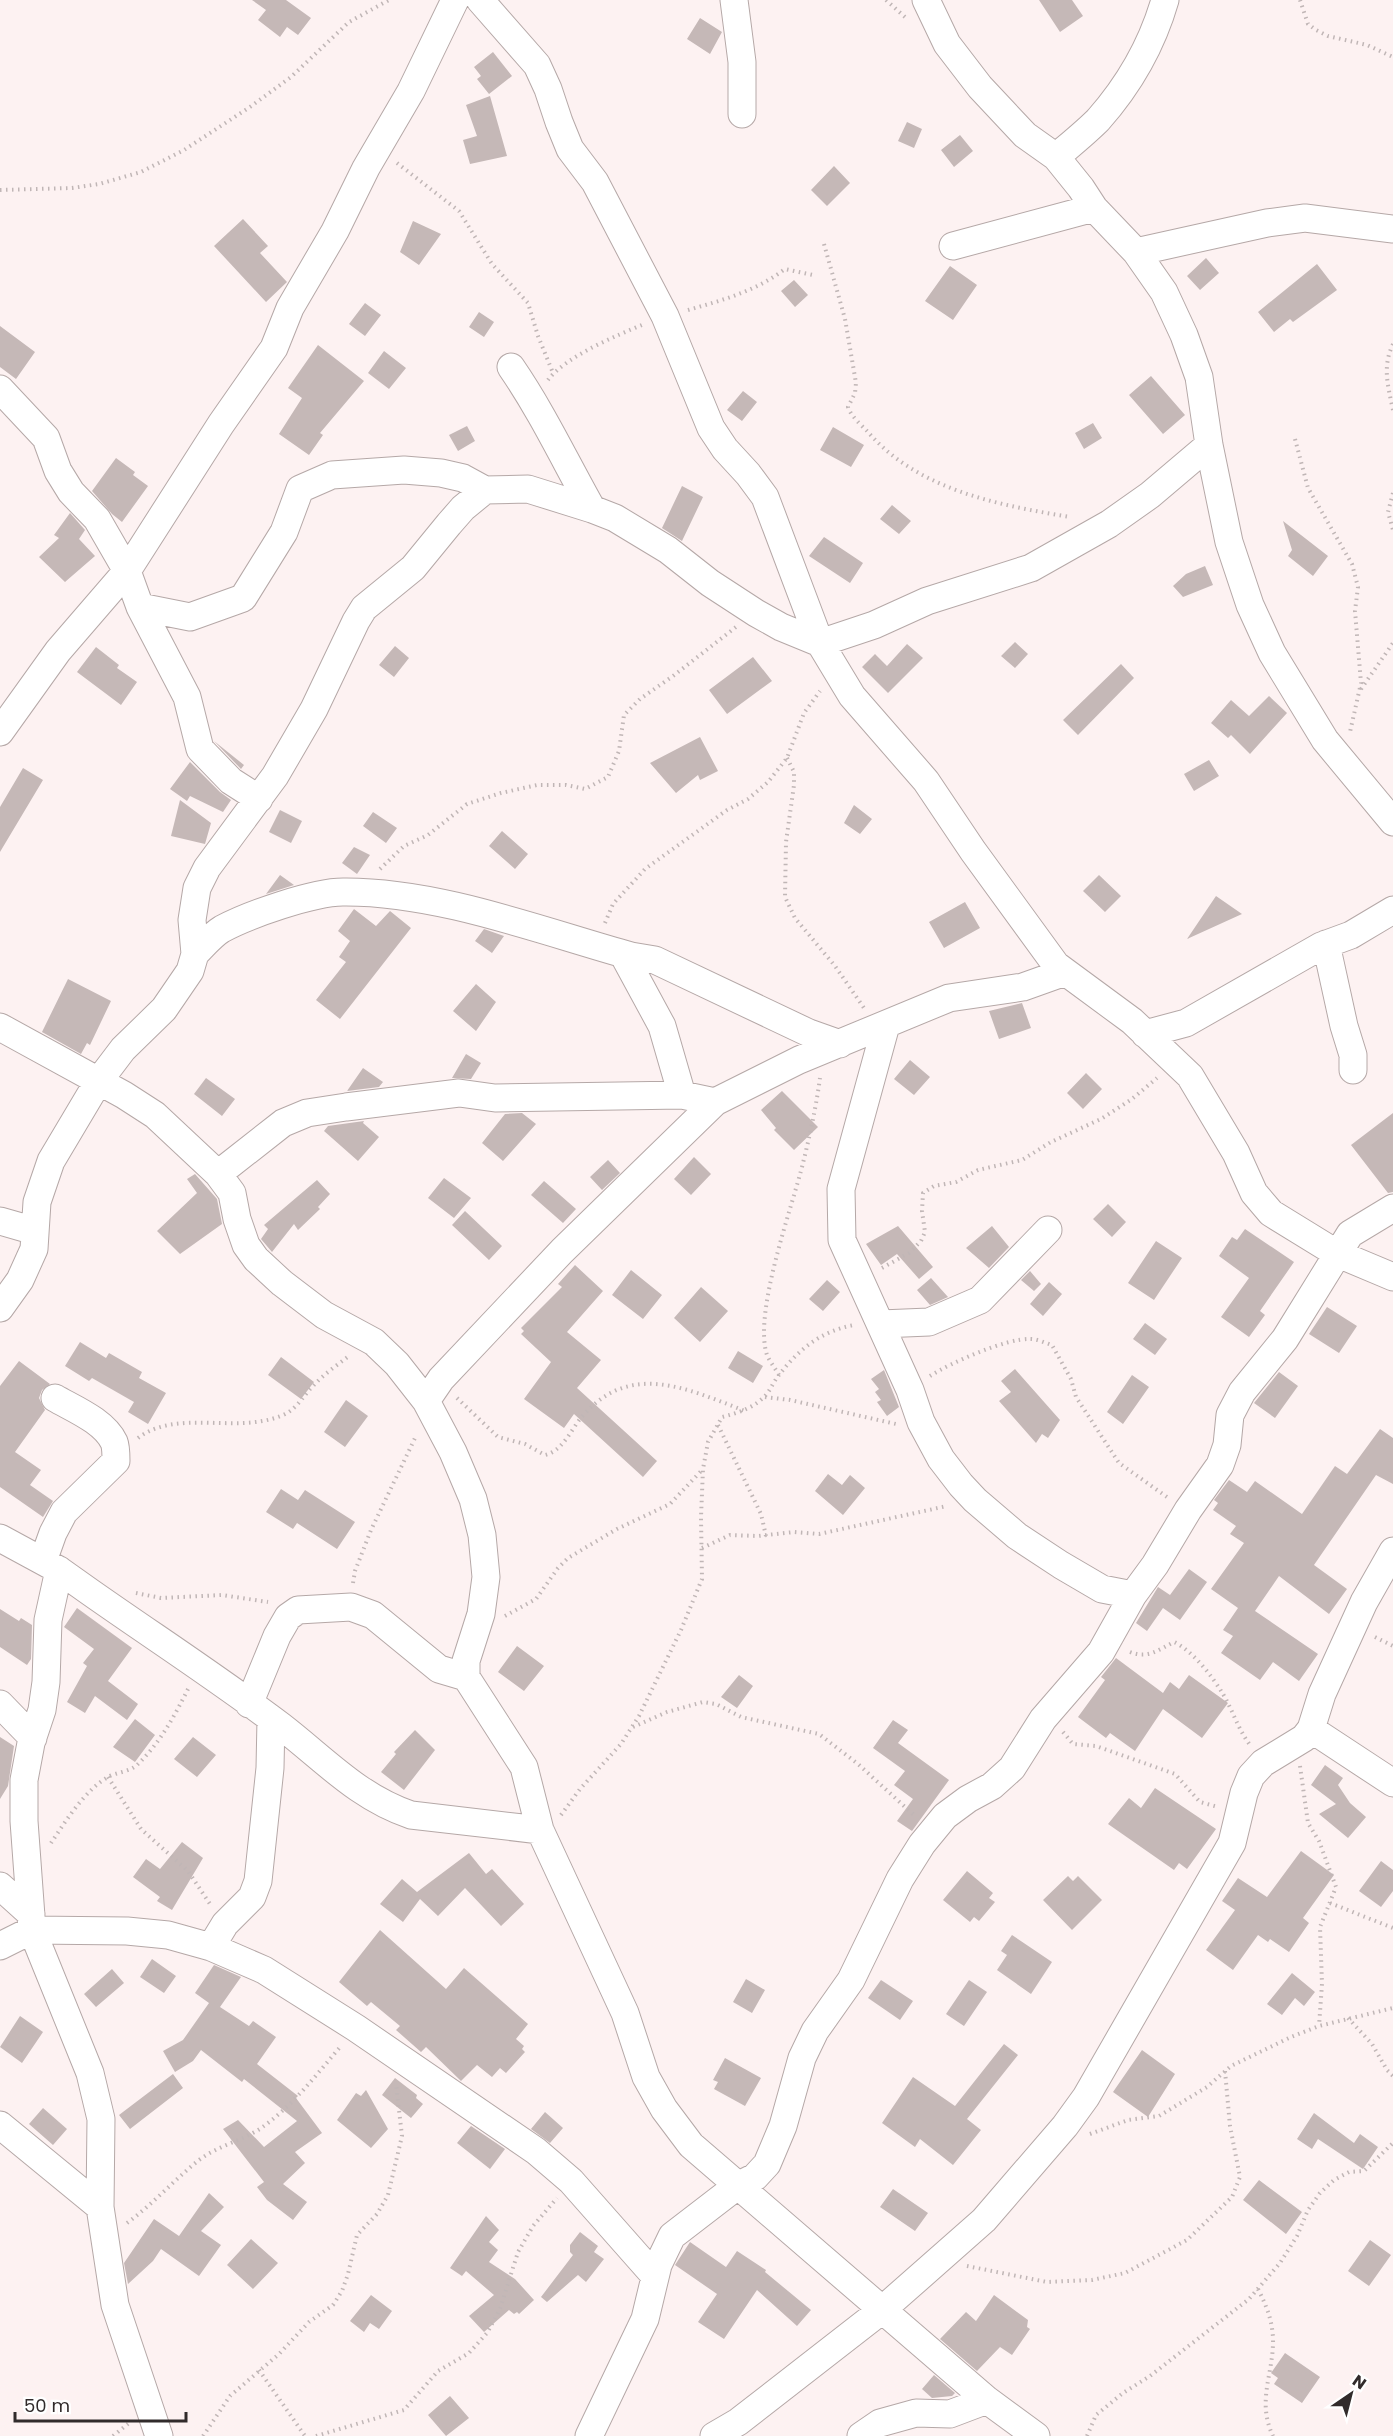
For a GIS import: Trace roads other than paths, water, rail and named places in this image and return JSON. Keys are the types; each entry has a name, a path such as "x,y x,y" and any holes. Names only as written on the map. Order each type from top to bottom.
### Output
{"street":[{"path":"0,732 58,651 127,571 221,424 274,348 290,308 335,231 377,148 411,91 455,0"},
{"path":"480,0 537,65 549,89 570,149 595,182 665,316 711,428 725,449 765,497 827,654 852,696 926,781 1056,965 1132,1021 1190,1076 1236,1153 1254,1193 1271,1213 1336,1253 1393,1278"},
{"path":"734,0 742,62 742,114"},
{"path":"926,0 947,44 980,87 1025,135 1056,157 1094,208 1136,252 1164,292 1184,335 1199,377 1209,445 1229,542 1250,605 1272,653 1325,740 1393,822"},
{"path":"1056,157 1097,120 1131,77 1146,53 1165,0"},
{"path":"953,246 1094,208"},
{"path":"1136,252 1267,223 1305,218 1393,229"},
{"path":"510,367 534,400 552,438 592,509"},
{"path":"0,389 46,438 58,471 71,492 97,519 127,571 140,607 187,698 200,749 231,781 259,799"},
{"path":"827,654 874,625 927,601 1031,568 1109,524 1150,495 1209,445"},
{"path":"140,607 190,616 243,598 284,532 300,489 332,475 404,470 441,473 463,478 485,490 528,489 615,518 668,550 710,584 827,654"},
{"path":"0,1308 20,1280 34,1249 37,1202 51,1161 98,1082 123,1049 164,1009 187,977 195,954 192,920 196,888 207,868 275,776 314,709 364,609 413,568 448,524 485,490"},
{"path":"195,954 219,930 253,915 302,900 340,892 372,893 451,906 623,954 655,960 809,1033 832,1047"},
{"path":"1145,1034 1186,1023 1326,944 1351,934 1393,910"},
{"path":"1326,944 1344,1026 1353,1055 1353,1070"},
{"path":"623,954 662,1026 682,1095"},
{"path":"428,1405 441,1379 562,1251 715,1102 799,1060 949,998 1023,987 1065,972"},
{"path":"0,1027 124,1095 155,1115 218,1174 232,1193 237,1220 246,1245 256,1259 324,1316 374,1342 398,1364 428,1405 453,1452 472,1499 482,1535 486,1577 481,1614 466,1661 466,1677 525,1767 543,1836 625,2013 646,2077 664,2109 691,2145 737,2186 987,2400 1036,2436"},
{"path":"881,1027 841,1189 842,1240 910,1390 922,1425 942,1459 975,1500 1017,1536 1102,1589 1133,1595"},
{"path":"218,1174 283,1123 307,1113 459,1093 495,1098 682,1095 715,1102"},
{"path":"589,2436 645,2319 654,2275 672,2236 700,2212 737,2186 755,2177 767,2164 783,2126 802,2058 815,2031 851,1980 900,1879 945,1816 968,1799 992,1786 1012,1768 1037,1728 1101,1652 1133,1595 1155,1565 1188,1510 1220,1466 1227,1445 1230,1414 1242,1392 1285,1339 1336,1253 1350,1234 1393,1208"},
{"path":"0,1221 35,1231"},
{"path":"879,1322 929,1322 980,1300 1048,1230"},
{"path":"55,1398 107,1431 115,1444 116,1461 64,1512 53,1533 46,1682 42,1710 24,1780 24,1821 32,1922 97,2097 101,2119 100,2207 115,2305 159,2436"},
{"path":"0,1538 50,1566 198,1668 260,1712 363,1793 393,1809 411,1815 543,1836"},
{"path":"714,2436 738,2422 882,2310 984,2220 1049,2145 1086,2097 1232,1843 1244,1793 1251,1776 1263,1762 1302,1736 1364,1602 1393,1551"},
{"path":"211,1947 225,1924 252,1897 258,1881 270,1768 260,1712 277,1636 288,1617 298,1610 351,1607 373,1615 439,1669 466,1677"},
{"path":"0,1704 33,1738"},
{"path":"1302,1736 1393,1783"},
{"path":"0,1886 32,1922"},
{"path":"0,1946 32,1922 168,1935 211,1947 264,1970 356,2028 536,2151 571,2181 654,2275"},
{"path":"0,2125 100,2207"},
{"path":"861,2436 880,2423 916,2413 950,2414 987,2400"}]}
